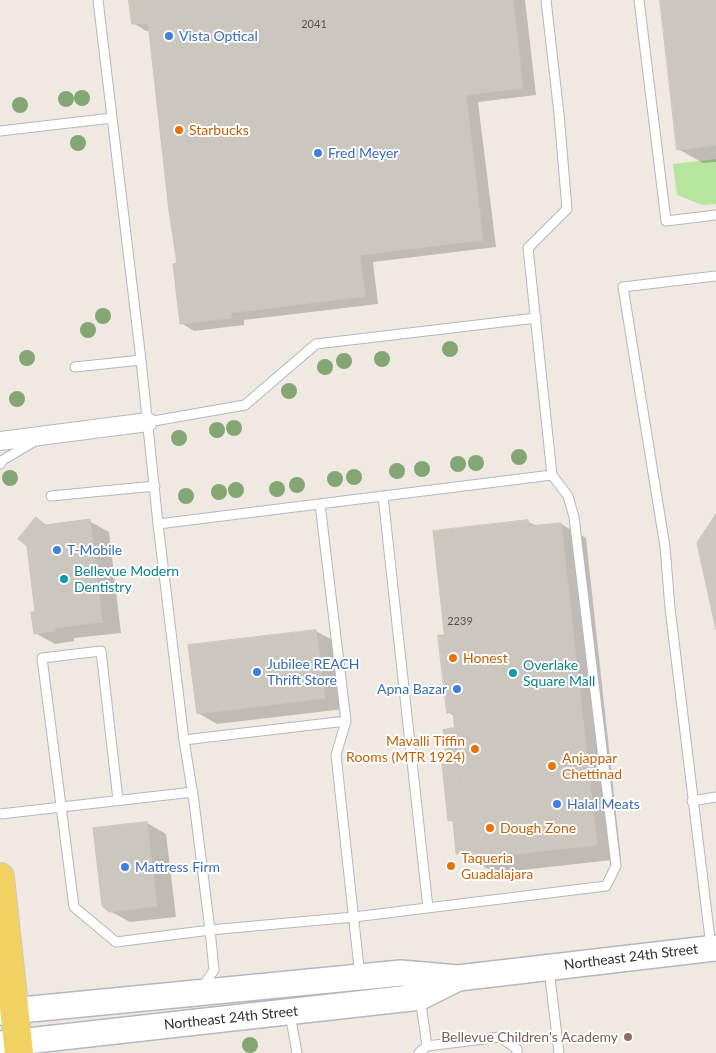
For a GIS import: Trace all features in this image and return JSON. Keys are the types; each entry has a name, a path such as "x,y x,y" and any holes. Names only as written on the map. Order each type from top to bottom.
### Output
{"main road":[{"path":"0,877 7,1011 12,1046"},
{"name":"Northeast 24th Street","path":"7,1011 401,973 458,978 714,947"},
{"name":"Northeast 24th Street","path":"12,1046 180,1024 420,997 458,978"},
{"path":"180,1024 199,992"}],"street":[{"path":"0,441 148,422"}],"lane":[{"path":"98,0 184,740 193,792 210,930 214,970 199,992"},
{"path":"118,800 101,652 42,658 74,907 116,942 210,930 354,917 606,886 616,866 574,517 568,496 552,476 528,248 567,209 559,114 546,0"},
{"path":"639,0 666,221 716,215"},
{"path":"0,131 112,118"},
{"path":"714,947 692,801 665,547 623,287 716,276"},
{"path":"148,422 245,405 316,344 536,318"},
{"path":"75,367 141,360"},
{"path":"0,464 3,460 46,435"},
{"path":"158,524 552,476"},
{"path":"51,496 155,486"},
{"path":"383,496 428,908"},
{"path":"320,504 346,721 336,755 360,977"},
{"path":"184,740 346,721"},
{"path":"0,814 193,792"},
{"path":"692,801 716,797"},
{"path":"549,967 559,1053"},
{"path":"420,997 427,1046"},
{"path":"290,1011 297,1053"},
{"path":"419,1053 427,1046 500,1037 517,1049 517,1053"}],"green space":[{"path":"716,159 716,204 702,205 677,195 673,164"}],"building":[{"name":"Fred Meyer","path":"129,0 513,0 523,88 466,95 483,240 360,255 365,296 231,313 231,318 180,324 173,264 177,263 169,211 148,23 132,24"},
{"path":"660,0 716,0 716,145 677,150"},
{"path":"716,514 716,630 697,543"},
{"name":"Bellevue Modern Dentistry","path":"36,517 45,525 90,519 102,622 55,628 55,631 34,634 31,612 35,612 27,546 18,539"},
{"name":"Overlake Square Mall","path":"528,520 529,526 561,523 597,845 469,859 433,531"},
{"name":"Jubilee REACH Thrift Store","path":"316,630 325,698 197,714 188,645"},
{"path":"438,635 444,635 453,712 447,713"},
{"path":"454,728 468,853 456,854 453,820 448,821 442,764 447,763 443,730"},
{"name":"Mattress Firm","path":"147,822 157,906 109,912 102,906 93,828"}],"place":[{"name":"Vista Optical","path":"169,36"},
{"name":"Starbucks","path":"179,130"},
{"name":"Fred Meyer","path":"318,153"},
{"name":"T-Mobile","path":"57,550"},
{"name":"Bellevue Modern Dentistry","path":"64,579"},
{"name":"Honest","path":"453,658"},
{"name":"Jubilee REACH Thrift Store","path":"257,672"},
{"name":"Overlake Square Mall","path":"513,673"},
{"name":"Apna Bazar","path":"457,689"},
{"name":"Mavalli Tiffin Rooms (MTR 1924)","path":"475,749"},
{"name":"Anjappar Chettinad","path":"552,766"},
{"name":"Halal Meats","path":"557,804"},
{"name":"Dough Zone","path":"490,828"},
{"name":"Taqueria Guadalajara","path":"451,866"},
{"name":"Mattress Firm","path":"125,867"},
{"name":"Bellevue Children's Academy","path":"628,1037"}]}
